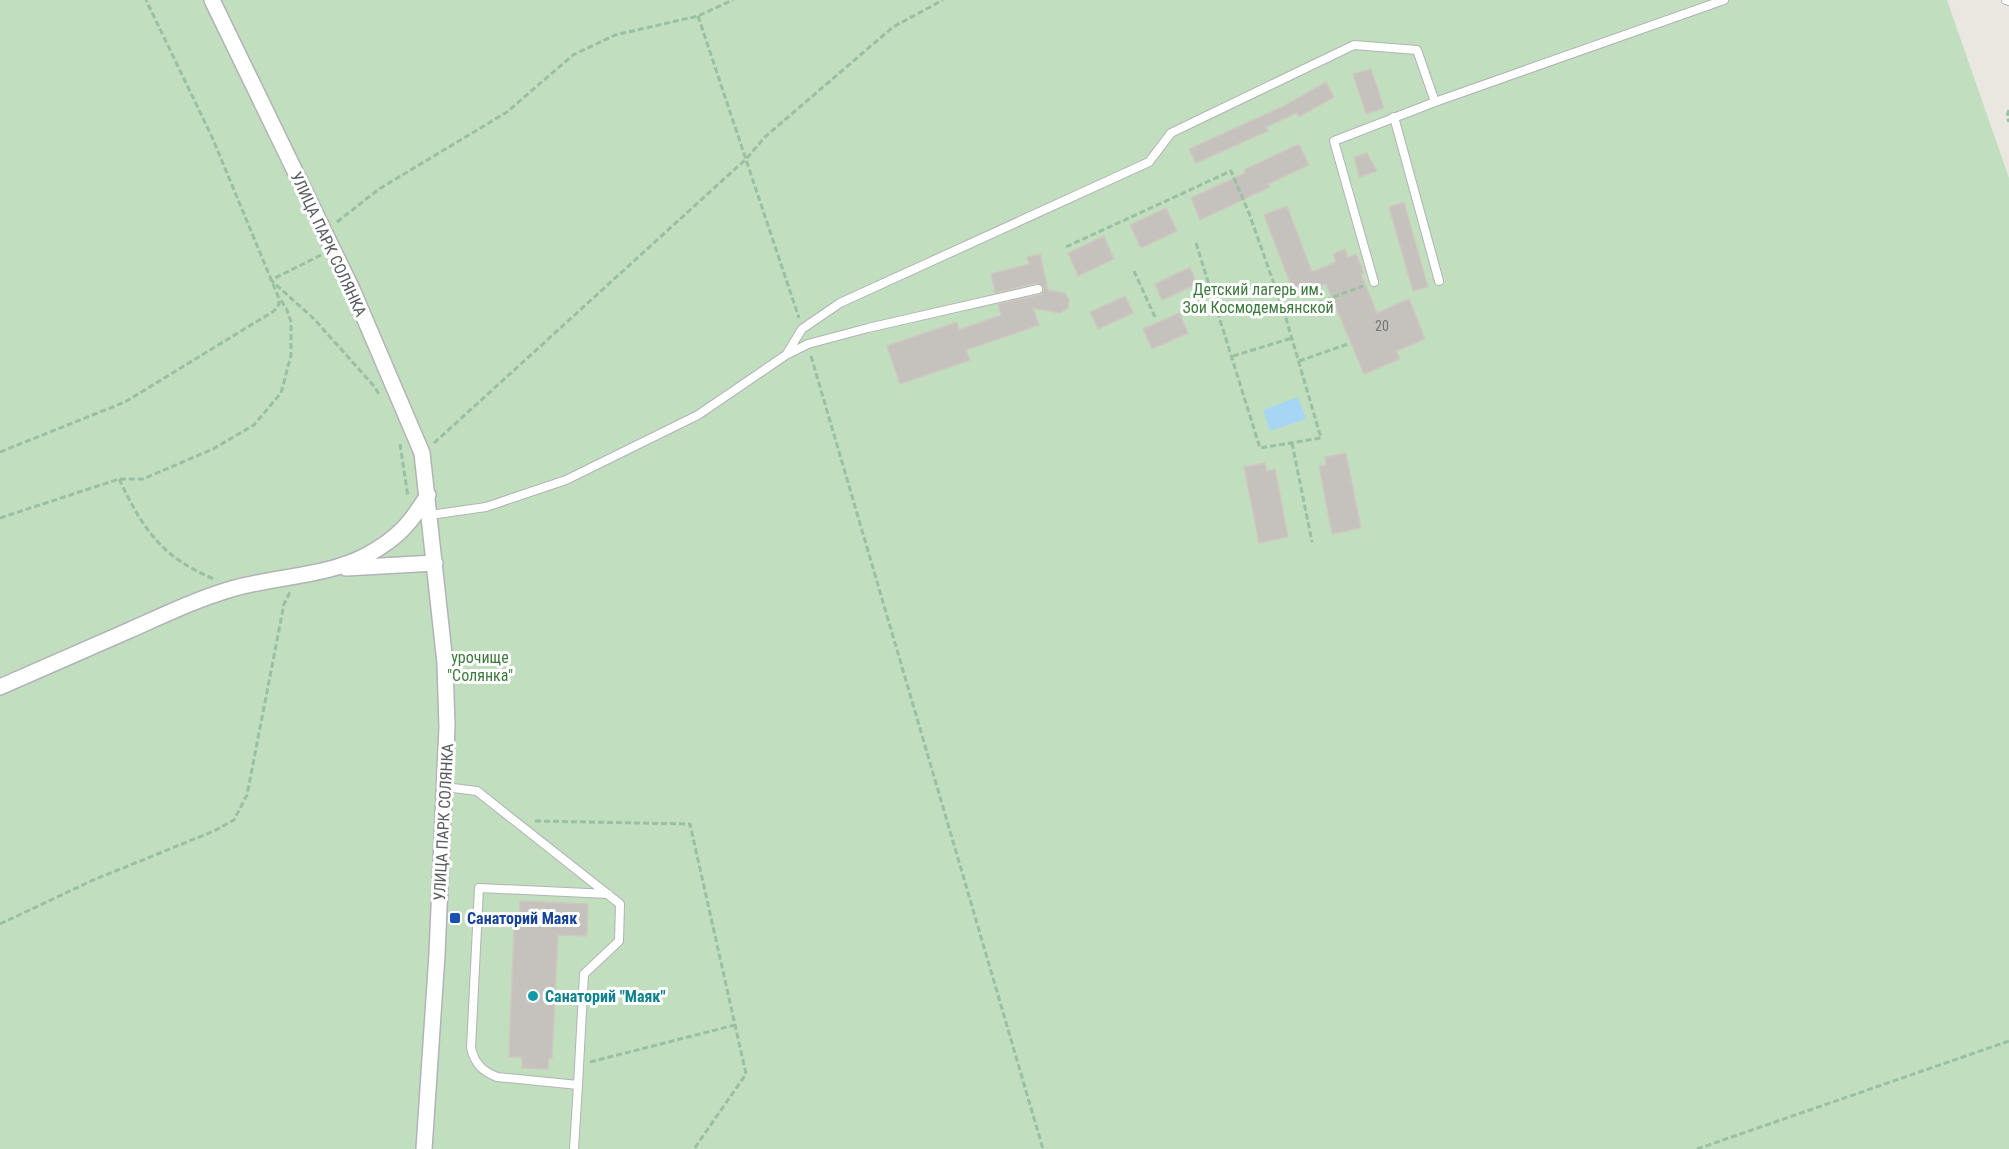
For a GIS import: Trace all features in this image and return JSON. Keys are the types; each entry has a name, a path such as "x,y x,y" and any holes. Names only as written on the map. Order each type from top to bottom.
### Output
{"street":[{"name":"УЛИЦА ПАРК СОЛЯНКА","path":"212,0 333,248 422,453 445,663 447,727 424,1149"},
{"path":"334,569 390,541 411,522 428,495"},
{"path":"0,687 183,607 234,588 298,574 334,569 435,563"}],"lane":[{"path":"1374,282 1334,141 1435,102 1724,0"},
{"path":"786,355 802,329 840,303 1149,162 1171,133 1354,45 1418,50 1435,102"},
{"path":"1394,117 1439,281"},
{"path":"430,514 486,507 566,480 698,416 786,355 808,344 1038,289"},
{"path":"445,788 477,791 620,904 619,941 584,974 574,1149"},
{"path":"578,1085 497,1077 479,1067 474,1058 471,1048 479,888 608,894"}],"path":[{"path":"0,518 119,479 143,479 213,449 254,425 280,393 291,355 291,322 287,310 278,296 212,137 146,0"},
{"path":"324,231 379,189 507,112 573,55 615,34 698,16 733,0"},
{"path":"422,453 747,159 766,136 893,27 942,0"},
{"path":"698,16 802,329"},
{"path":"2009,110 2007,116 2009,122"},
{"path":"1066,246 1231,171 1249,213 1285,315 1322,438 1260,448 1196,243"},
{"path":"333,248 271,280 314,319 373,385 382,400"},
{"path":"1134,271 1155,317"},
{"path":"1285,315 1374,282"},
{"path":"0,452 125,402 274,311 279,304 278,296"},
{"path":"1232,356 1292,338"},
{"path":"808,344 1043,1149"},
{"path":"1299,361 1348,344"},
{"path":"399,439 411,522"},
{"path":"1292,443 1312,542"},
{"path":"119,479 146,530 167,552 199,573 234,588"},
{"path":"0,924 91,881 214,831 234,820 247,795 284,604 298,574"},
{"path":"515,820 690,824 746,1074 694,1149"},
{"path":"579,1065 735,1025"},
{"path":"1697,1149 2009,1041"}],"green space":[{"name":"урочище \"Солянка\"","path":"0,0 1947,0 2009,178 2009,1149 0,1149"}],"water":[{"path":"1298,397 1306,419 1270,431 1263,410"}],"building":[{"path":"1371,69 1384,108 1366,114 1353,74"},
{"path":"1326,82 1334,97 1299,117 1297,113 1266,127 1268,131 1196,163 1189,149 1284,106"},
{"path":"1299,144 1309,165 1268,184 1270,187 1200,220 1191,198"},
{"path":"1367,153 1377,171 1359,177 1354,157"},
{"path":"1404,202 1428,287 1413,291 1389,207"},
{"path":"1287,206 1312,272 1336,262 1333,254 1345,249 1348,257 1356,254 1364,273 1361,274 1377,313 1409,299 1425,339 1396,351 1400,359 1364,374 1326,284 1295,296 1264,215"},
{"path":"1166,208 1177,231 1141,248 1130,225"},
{"path":"1104,236 1114,259 1078,276 1068,253"},
{"path":"1040,254 1048,290 1065,293 1069,300 1068,308 1060,313 1033,308 1039,325 966,350 970,360 900,384 887,346 957,322 959,330 1001,315 998,304 1042,294 1044,287 1037,283 995,293 991,274 1029,264 1027,257"},
{"path":"1190,267 1197,284 1162,300 1155,284"},
{"path":"1125,296 1133,313 1098,329 1090,312"},
{"path":"1179,313 1188,333 1152,349 1143,329"},
{"path":"1346,453 1361,528 1332,534 1319,466 1326,465 1325,457"},
{"path":"1265,463 1267,471 1275,469 1288,537 1259,543 1244,467"},
{"name":"Санаторий \"Маяк\"","path":"520,901 588,904 587,936 558,935 552,1058 549,1058 548,1069 522,1068 522,1057 509,1057 514,928 519,928"}],"place":[{"name":"Санаторий Маяк","path":"455,918"},
{"name":"Санаторий \"Маяк\"","path":"533,996"}],"park label":[{"name":"Детский лагерь им. Зои Космодемьянской","path":"1258,298"}]}
